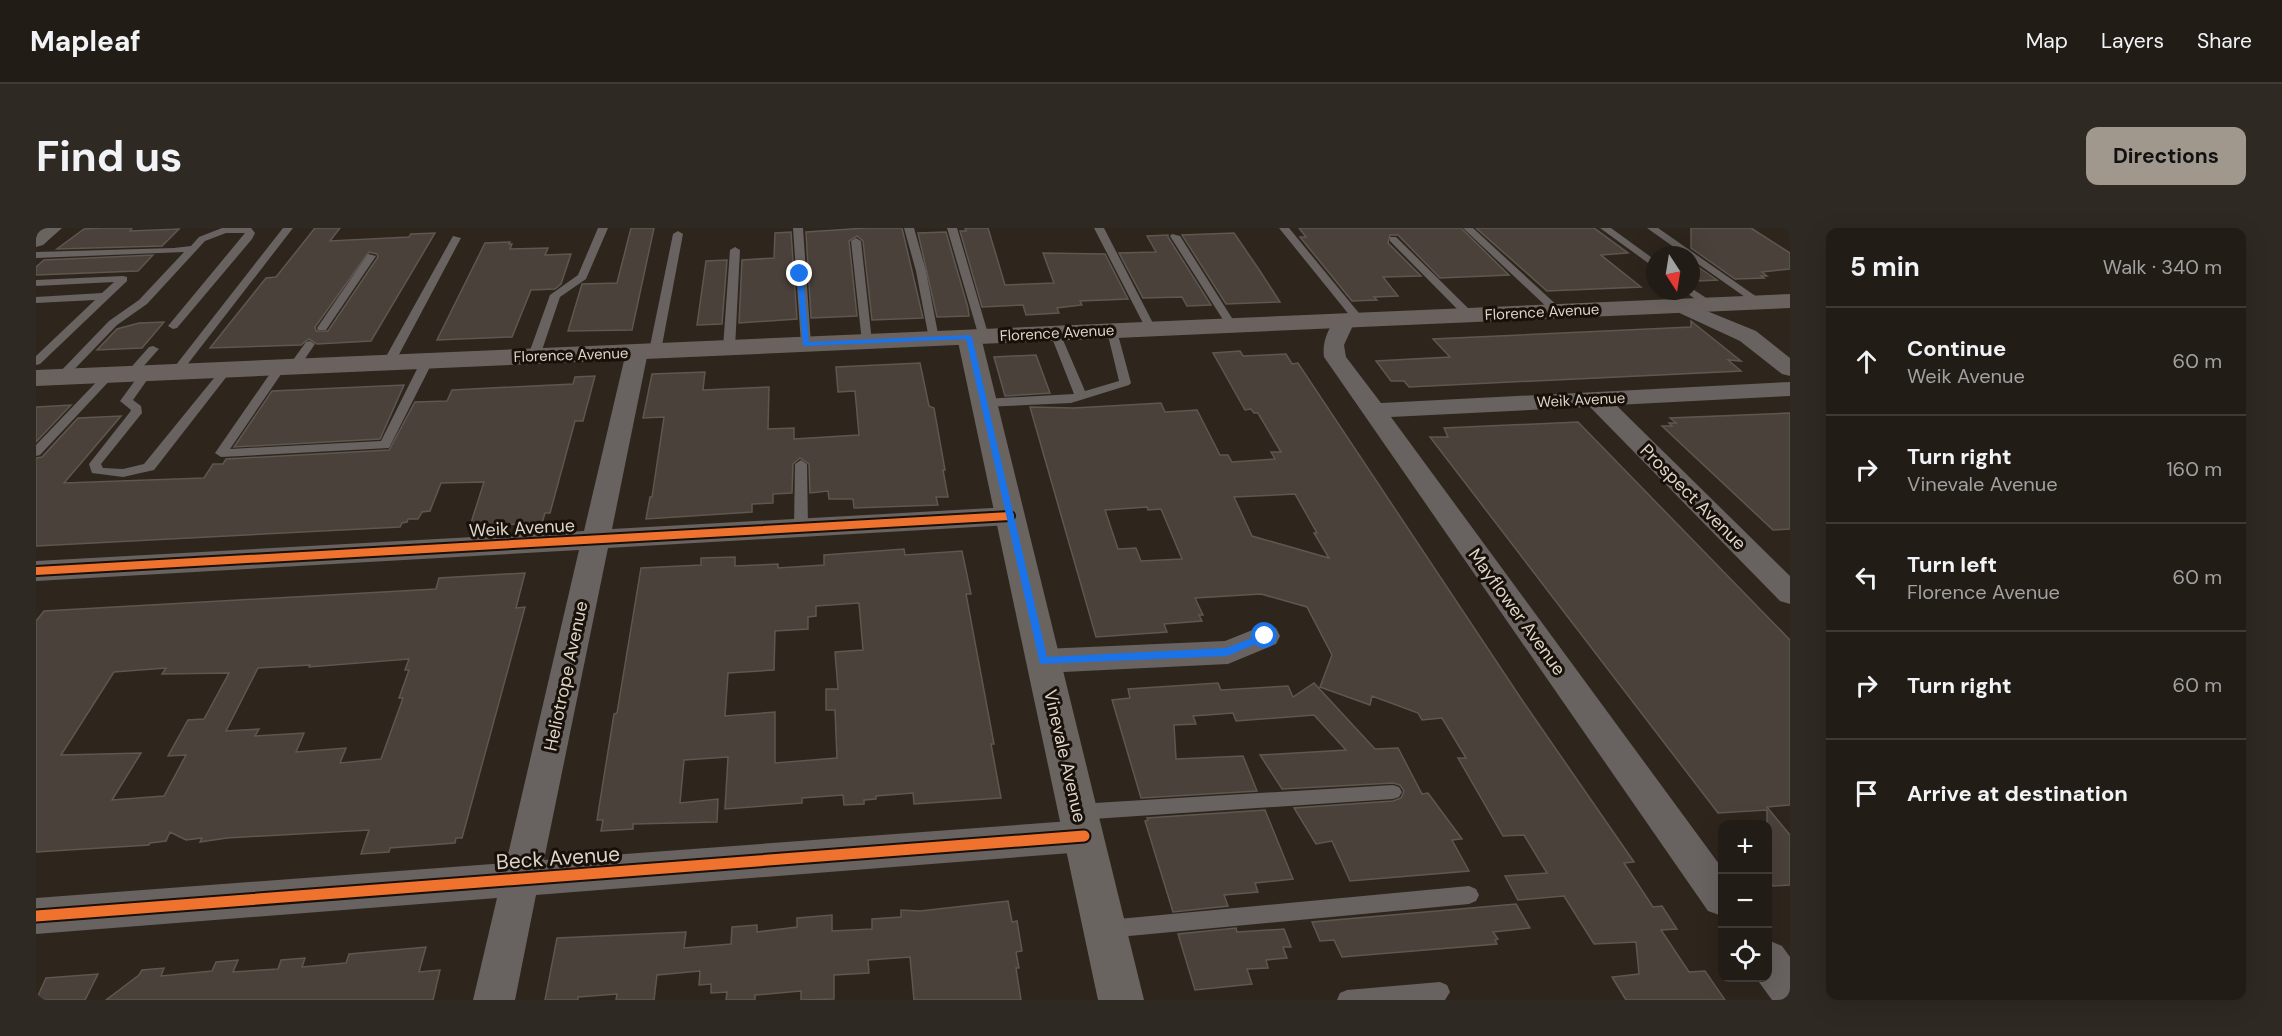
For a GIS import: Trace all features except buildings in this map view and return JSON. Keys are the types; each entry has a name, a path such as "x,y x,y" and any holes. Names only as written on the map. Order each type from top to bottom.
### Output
{"main road":[{"name":"Florence Avenue","path":"36,378 1151,329 1232,326 1345,328 1469,315 1557,311 1666,300"},
{"name":"Florence Avenue","path":"1697,300 1720,304 1790,301"}],"street":[{"path":"1689,300 1748,336 1790,369"},
{"path":"1720,304 1748,336"},
{"name":"Mayflower Avenue","path":"1345,328 1335,357 1718,892"},
{"name":"Vinevale Avenue","path":"977,337 984,403 1121,1000"},
{"name":"Heliotrope Avenue","path":"494,1000 596,541 646,351"},
{"name":"Weik Avenue","path":"1372,411 1790,389"},
{"name":"Prospect Avenue","path":"1596,399 1790,594"},
{"name":"Weik Avenue","path":"36,571 1010,516"},
{"path":"1043,661 1227,652 1265,636"},
{"name":"Beck Avenue","path":"36,916 521,879 1081,824"},
{"path":"1772,967 1790,991"}],"lane":[{"path":"176,372 288,228"},
{"path":"534,356 555,295 582,277 603,228"},
{"path":"798,228 806,344"},
{"path":"909,228 921,271 934,339"},
{"path":"952,228 977,337"},
{"path":"1099,228 1151,329"},
{"path":"1284,228 1345,328"},
{"path":"1468,228 1557,311"},
{"path":"1605,228 1646,258"},
{"path":"1652,228 1759,302"},
{"path":"61,377 112,323 143,302 202,239 216,231 242,229 250,233 173,326"},
{"path":"646,351 678,234"},
{"path":"1175,236 1232,326"},
{"path":"390,362 456,238"},
{"path":"1393,239 1469,315"},
{"path":"856,241 867,342"},
{"path":"39,242 174,251 193,248"},
{"path":"729,348 735,250"},
{"path":"322,328 371,256"},
{"path":"36,282 123,279 36,362"},
{"path":"36,300 105,296"},
{"path":"984,403 1071,399 1125,383 1112,331"},
{"path":"1055,333 1081,396"},
{"path":"310,345 287,367 221,453 385,445 427,361"},
{"path":"36,452 129,374 153,349"},
{"path":"36,350 49,350"},
{"path":"129,374 126,401 137,408 95,464 97,470 106,473 131,472 149,467 155,462 227,369"},
{"path":"801,464 801,528"},
{"path":"1081,824 1393,792"},
{"path":"1105,929 1469,895"},
{"path":"1347,1000 1440,992"}],"cycle path":[{"path":"36,571 1010,516"},
{"path":"36,916 1084,836"}],"route":[{"path":"800,274 806,344 969,337 1043,661 1227,652 1265,636"}]}
